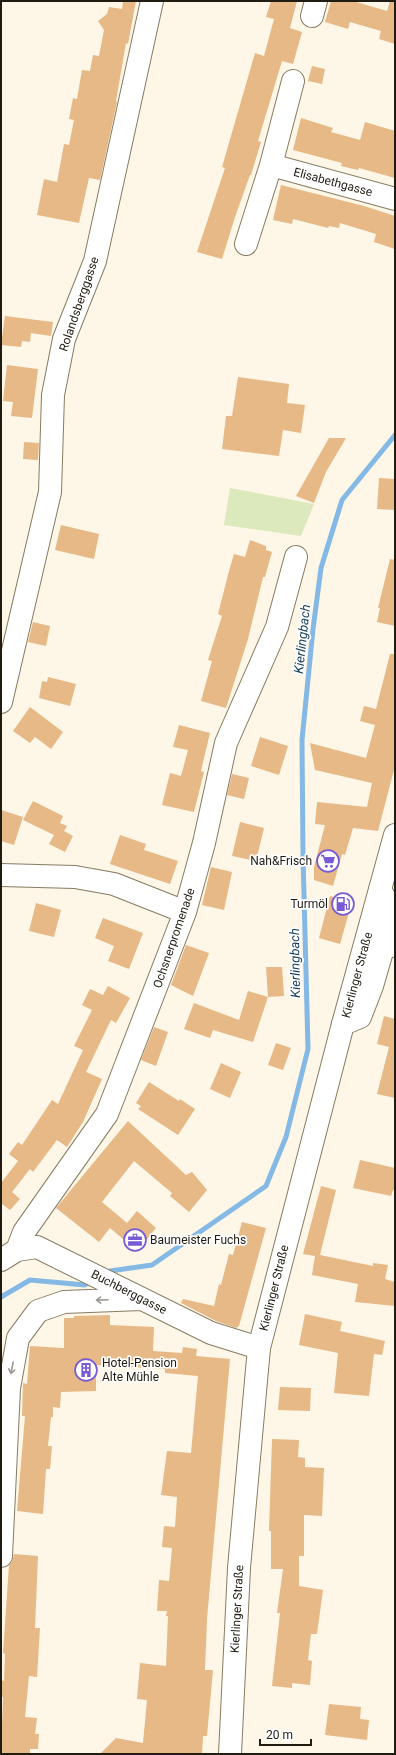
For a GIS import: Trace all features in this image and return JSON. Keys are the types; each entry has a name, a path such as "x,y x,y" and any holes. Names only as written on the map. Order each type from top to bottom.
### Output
{"street":[{"name":"Rolandsberggasse","path":"1,702 50,492 53,395 64,339 95,261 152,1"},
{"path":"246,244 271,165 293,81"},
{"name":"Elisabethgasse","path":"271,165 395,199"},
{"name":"Ochsnerpromenade","path":"9,1255 108,1114 185,912 204,843 226,743 277,627 296,557"},
{"name":"Kierlinger Straße","path":"230,1754 239,1568 259,1348 343,1024 395,835"},
{"path":"1,875 75,877 114,884 185,912"},
{"path":"343,1024 360,1017 389,947 389,905 380,890"},
{"name":"Buchberggasse","path":"9,1255 37,1247 211,1333 259,1348"},
{"path":"1,1556 8,1388 18,1338 38,1311 64,1302 141,1299"}],"green space":[{"path":"230,488 314,504 301,536 224,525"}],"building":[{"path":"123,1 136,1 128,44 126,43 117,102 100,180 89,178 79,223 37,215 44,179 57,182 64,144 69,145 74,120 69,119 73,98 77,99 82,70 90,71 93,55 99,56 104,30 98,21 107,14 109,7 122,9"},
{"path":"271,1 297,1 290,28 302,32 293,64 282,61 258,141 261,142 251,175 235,217 222,259 197,252 225,168 222,167 255,53 264,56 274,19 266,17"},
{"path":"331,1 353,1 387,11 390,1 395,1 395,44 379,39 381,31 350,22 348,29 325,22"},
{"path":"312,66 325,69 322,84 308,81"},
{"path":"301,118 333,128 331,132 360,140 365,122 395,131 395,178 359,168 358,170 341,166 342,163 293,150"},
{"path":"281,185 364,206 395,216 395,249 374,242 376,234 340,223 339,228 329,226 328,228 293,219 292,224 273,220"},
{"path":"5,316 53,322 51,336 31,333 30,342 22,341 21,347 1,345"},
{"path":"7,365 38,369 32,418 11,416 13,402 3,401"},
{"path":"238,377 289,384 287,403 305,405 301,433 283,430 279,456 222,449 226,416 232,416"},
{"path":"329,438 346,438 326,472 314,503 296,496"},
{"path":"24,442 39,443 38,460 23,459"},
{"path":"379,478 395,479 395,510 377,509"},
{"path":"61,525 99,534 94,559 55,550"},
{"path":"250,540 266,546 266,550 272,552 265,577 263,577 248,639 226,708 201,701 212,661 208,660 222,616 218,614 234,554 245,557"},
{"path":"390,559 395,560 395,626 377,622 380,608 378,608"},
{"path":"33,622 50,626 46,646 28,642"},
{"path":"390,654 395,654 395,766 378,831 353,828 345,855 342,854 333,886 314,880 314,867 325,825 315,824 317,802 367,807 372,783 315,770 310,743 366,758 375,725 360,721 364,706 376,709"},
{"path":"48,677 76,684 70,706 39,698 42,681 47,682"},
{"path":"30,707 63,732 51,749 35,737 30,743 13,731"},
{"path":"179,725 210,733 201,771 204,772 194,812 162,805 170,773 181,776 188,750 173,747"},
{"path":"260,737 288,746 279,775 251,766"},
{"path":"232,774 249,778 244,799 227,795"},
{"path":"33,801 63,816 60,823 67,826 64,831 73,836 65,852 49,844 54,835 23,820"},
{"path":"1,810 23,817 14,845 1,841"},
{"path":"240,822 264,828 256,861 232,856"},
{"path":"120,835 146,844 144,850 178,861 170,884 110,864"},
{"path":"211,867 232,872 224,910 202,905"},
{"path":"330,896 352,902 340,944 319,938"},
{"path":"36,903 61,910 54,937 29,931"},
{"path":"103,918 143,933 129,969 108,961 114,946 95,938"},
{"path":"186,945 209,953 193,996 171,985"},
{"path":"266,967 282,967 284,996 268,997"},
{"path":"108,986 130,998 116,1023 111,1020 86,1072 102,1079 83,1122 67,1147 57,1140 33,1172 30,1169 12,1192 20,1199 10,1210 2,1204 1,1206 1,1183 18,1161 9,1154 18,1142 22,1145 52,1100 58,1104 83,1050 74,1046 92,1010 82,1005 90,989 103,995"},
{"path":"248,991 268,997 253,1042 213,1030 210,1038 184,1029 194,1003 239,1020"},
{"path":"384,1016 395,1019 395,1098 377,1094 389,1047 377,1044"},
{"path":"154,1027 168,1032 156,1066 141,1060"},
{"path":"276,1043 291,1048 283,1070 268,1065"},
{"path":"221,1063 241,1072 230,1098 210,1089"},
{"path":"149,1082 195,1109 178,1135 138,1109 141,1106 136,1103"},
{"path":"128,1121 186,1175 192,1172 207,1190 189,1212 170,1196 172,1193 134,1161 102,1202 127,1223 137,1211 156,1228 137,1251 110,1228 99,1242 56,1208"},
{"path":"360,1160 395,1168 395,1190 393,1190 391,1196 353,1188"},
{"path":"321,1186 336,1190 320,1255 373,1266 373,1263 388,1265 385,1279 395,1282 395,1306 355,1302 358,1284 312,1275 315,1256 303,1254"},
{"path":"242,1222 266,1228 239,1326 236,1328 216,1321 181,1303 183,1299 214,1306 219,1284 221,1285 229,1254 233,1255"},
{"path":"305,1314 342,1322 340,1331 385,1341 382,1355 374,1354 369,1396 334,1393 338,1353 299,1345"},
{"path":"110,1315 110,1325 154,1327 153,1351 182,1353 183,1347 197,1349 196,1356 230,1359 207,1619 205,1670 213,1670 207,1736 203,1736 202,1754 100,1754 116,1738 143,1743 147,1700 137,1699 140,1663 166,1666 168,1616 166,1616 167,1611 157,1611 159,1580 169,1581 172,1548 162,1547 164,1526 175,1527 177,1497 161,1495 167,1451 191,1453 198,1376 165,1373 165,1369 96,1365 96,1391 61,1392 60,1408 53,1407 53,1417 51,1417 48,1446 52,1446 50,1469 46,1469 43,1514 17,1511 25,1416 22,1416 23,1383 27,1384 30,1346 64,1348 64,1318 74,1318 74,1316"},
{"path":"280,1387 311,1388 310,1411 278,1410"},
{"path":"272,1439 299,1440 298,1457 305,1458 305,1467 324,1468 322,1516 304,1515 304,1556 299,1556 299,1586 323,1590 317,1634 311,1634 308,1660 312,1661 310,1685 292,1683 292,1688 272,1686 280,1613 277,1613 283,1569 271,1569 271,1531 269,1531"},
{"path":"14,1554 38,1556 35,1628 40,1628 37,1677 29,1676 25,1717 37,1718 35,1734 39,1734 38,1749 30,1749 30,1754 1,1754 3,1697 1,1697 1,1680 4,1681 5,1654 3,1653 9,1565 12,1562"},
{"path":"329,1704 361,1707 360,1719 369,1720 367,1740 325,1735"}],"waterway":[{"name":"Kierlingbach","path":"104,1274 110,1271 152,1265 266,1186 286,1137 308,1049 303,856 302,740 313,629 321,568 342,500 395,435"},
{"name":"Kierlingbach","path":"1,1297 30,1280 85,1285 91,1281"}],"place":[{"name":"Nah&Frisch","path":"328,861"},
{"name":"Turmöl","path":"343,904"},
{"name":"Baumeister Fuchs","path":"135,1240"},
{"name":"Hotel-Pension Alte Mühle","path":"86,1370"}]}
